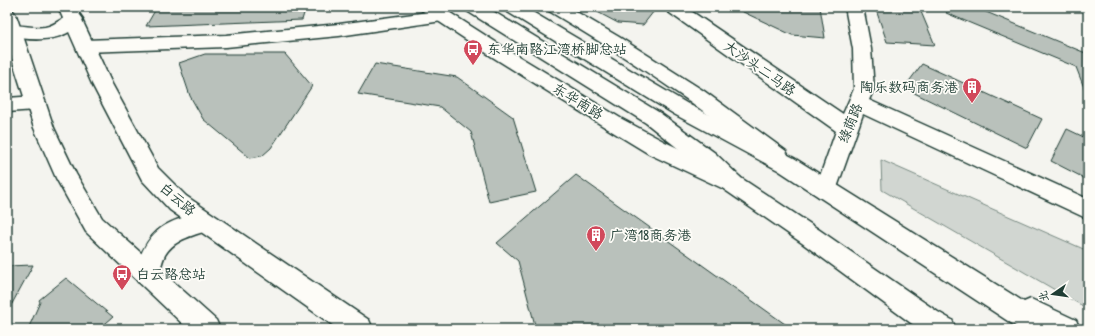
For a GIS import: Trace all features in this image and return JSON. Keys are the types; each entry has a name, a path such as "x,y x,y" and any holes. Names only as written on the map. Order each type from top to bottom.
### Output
{"main road":[{"path":"473,7 653,118 707,159 733,184 810,236 936,326"},
{"path":"512,7 681,109 786,164 1043,329"},
{"path":"555,7 621,46 691,92 754,138 786,164"},
{"name":"大沙头二马路","path":"673,7 847,128"},
{"name":"绿荫路","path":"826,190 847,128 864,89 862,49 854,7"},
{"path":"86,46 240,40 339,30 436,12"},
{"name":"东华南路","path":"436,12 615,124 657,148 733,184"},
{"path":"10,23 30,34 49,32 59,29 70,13"},
{"name":"白云路","path":"70,13 120,121 150,174 178,203 360,329"},
{"path":"10,23 44,128 66,178 94,225 207,329"},
{"path":"7,105 36,103"},
{"path":"857,103 1088,209"},
{"path":"147,274 154,251 169,235 185,226 204,222"},
{"path":"964,277 1067,329"}],"shaded area":[{"path":"881,160 1088,251 1088,309 882,190"}],"building":[{"path":"157,7 306,7 302,20 146,26"},
{"path":"588,7 649,7 654,11 643,25 618,23"},
{"path":"745,7 784,7 789,9 788,7 820,7 825,38 792,35 741,11"},
{"path":"875,7 919,7 935,45 887,42"},
{"path":"951,7 974,7 1088,54 1088,98 1076,67 946,13"},
{"path":"205,54 285,54 312,86 271,148 262,156 250,158 203,119 190,96 179,63"},
{"path":"375,64 457,77 513,117 536,192 489,202 471,132 440,107 358,94"},
{"name":"陶乐数码商务港","path":"922,64 1042,119 1027,148 904,88"},
{"path":"1067,129 1088,139 1088,180 1051,161"},
{"name":"广湾18商务港","path":"576,175 792,329 536,329 518,261 497,243"},
{"path":"33,265 7,313 7,266"},
{"path":"66,278 113,317 99,329 28,329 40,302 39,300"}],"place":[{"name":"东华南路江湾桥脚总站","path":"473,66"},
{"name":"陶乐数码商务港","path":"972,104"},
{"name":"广湾18商务港","path":"596,252"},
{"name":"白云路总站","path":"122,291"}]}
